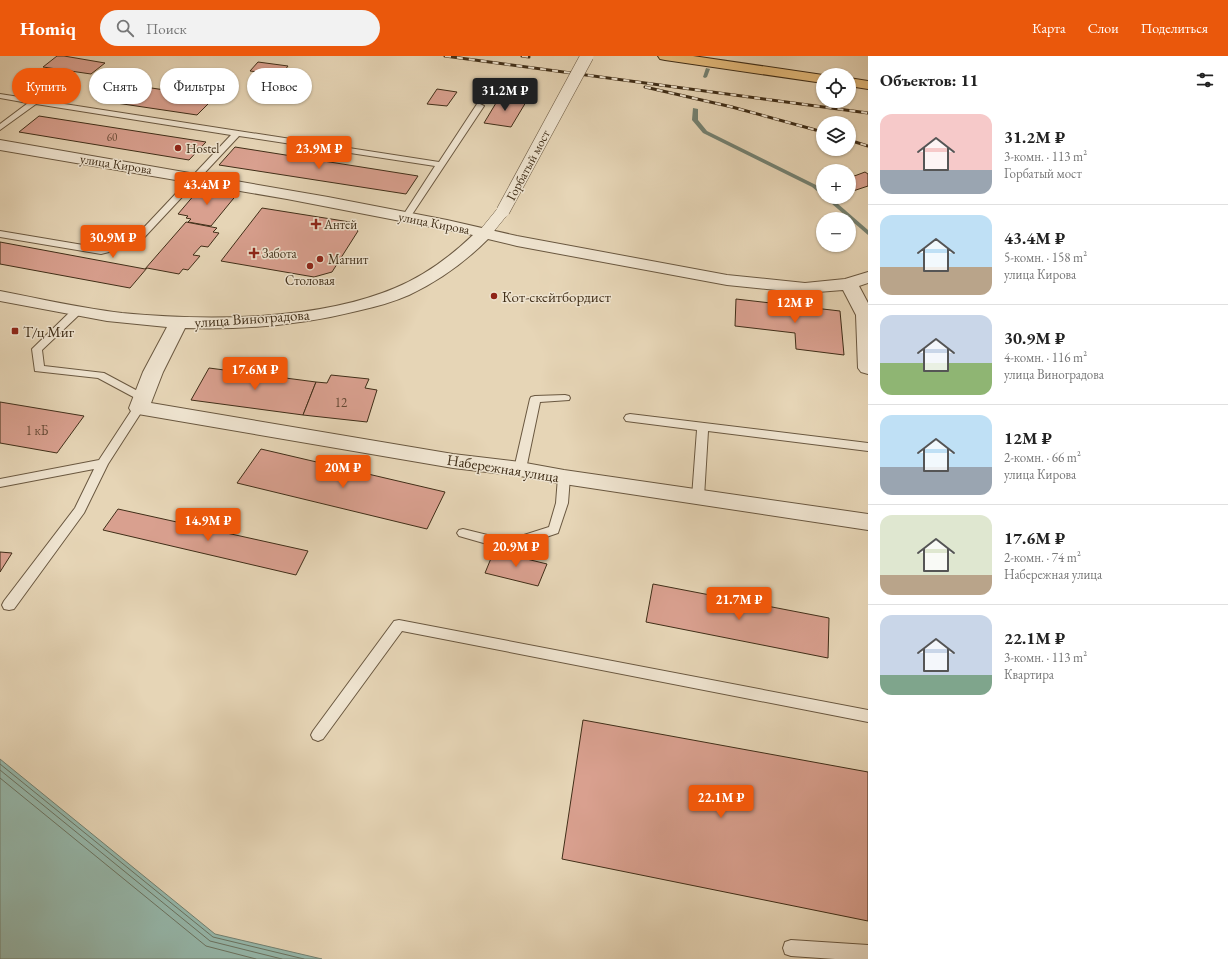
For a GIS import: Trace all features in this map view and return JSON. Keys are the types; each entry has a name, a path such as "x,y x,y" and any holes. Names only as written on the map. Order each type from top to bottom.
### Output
{"main road":[{"path":"665,56 816,78"},
{"path":"856,83 868,85"}],"street":[{"name":"Горбатый мост","path":"485,233 503,211 587,56"},
{"name":"улица Кирова","path":"0,145 197,178 406,217 517,241 727,280 805,288 849,284 868,277"},
{"name":"улица Виноградова","path":"0,296 121,318 180,322 224,322 284,318 323,313 374,302 401,292 424,280 462,254 485,233"},
{"path":"849,284 865,315 868,368"},
{"path":"141,403 153,372 180,322"},
{"name":"Набережная улица","path":"141,403 454,461 520,469 564,477 868,522"}],"lane":[{"path":"0,96 12,98"},
{"path":"0,128 31,104"},
{"path":"55,104 442,165"},
{"path":"406,217 480,106"},
{"path":"0,234 101,251 130,244 137,240 197,178 238,132"},
{"path":"9,605 80,510 103,463 141,403 100,375 39,369 37,348 77,311"},
{"path":"520,469 535,399 565,398"},
{"path":"630,418 868,447"},
{"path":"698,497 703,426"},
{"path":"0,483 103,463"},
{"path":"463,534 508,545 554,530 562,503 564,477"},
{"path":"318,735 399,625 868,716"},
{"path":"791,948 868,953"}],"water":[{"path":"0,759 215,934 322,959 0,959"}],"building":[{"path":"57,56 105,63 99,68 89,68 89,74 81,73 81,68 43,67"},
{"path":"258,62 288,66 286,68 253,68"},
{"path":"152,88 160,89 160,104 208,104 197,115 123,104 152,104"},
{"path":"437,89 457,92 447,106 427,104"},
{"path":"499,98 526,102 511,127 484,123"},
{"path":"39,116 206,142 189,160 19,132"},
{"path":"235,147 418,176 406,194 219,165"},
{"path":"865,172 868,174 868,186 856,190 856,175"},
{"path":"201,187 238,193 211,226 188,222 191,219 186,218 188,216 178,214"},
{"path":"262,208 350,222 358,231 332,272 314,277 221,261"},
{"path":"186,222 217,228 213,232 219,233 208,247 201,246 193,255 200,256 188,270 183,269 179,274 147,268 130,288 0,264 0,242 145,269"},
{"path":"736,299 840,311 844,355 796,349 795,333 735,326"},
{"path":"209,368 316,382 303,415 191,400"},
{"path":"331,375 369,379 365,388 377,390 367,422 303,415 316,382 327,383"},
{"path":"0,402 84,416 57,453 0,443"},
{"path":"261,449 445,492 427,529 237,483"},
{"path":"118,509 308,551 296,575 103,530"},
{"path":"494,551 547,564 538,586 485,573"},
{"path":"0,552 12,553 0,572"},
{"path":"653,584 829,618 828,658 646,622"},
{"path":"583,720 868,772 868,921 562,859"}],"waterway":[{"path":"705,77 708,69"},
{"path":"695,109 695,120 705,132 816,188"},
{"path":"835,204 868,233"}],"railway":[{"path":"445,56 868,113"},
{"path":"522,56 529,57"},
{"path":"645,87 732,107 816,130"},
{"path":"856,142 868,146"}],"place":[{"name":"Hostel","path":"178,148"},
{"name":"Антей","path":"316,224"},
{"name":"Забота","path":"254,253"},
{"name":"Магнит","path":"320,259"},
{"name":"Столовая","path":"310,266"},
{"name":"Кот-скейтбордист","path":"494,296"},
{"name":"Т/ц Миг","path":"15,331"}]}
